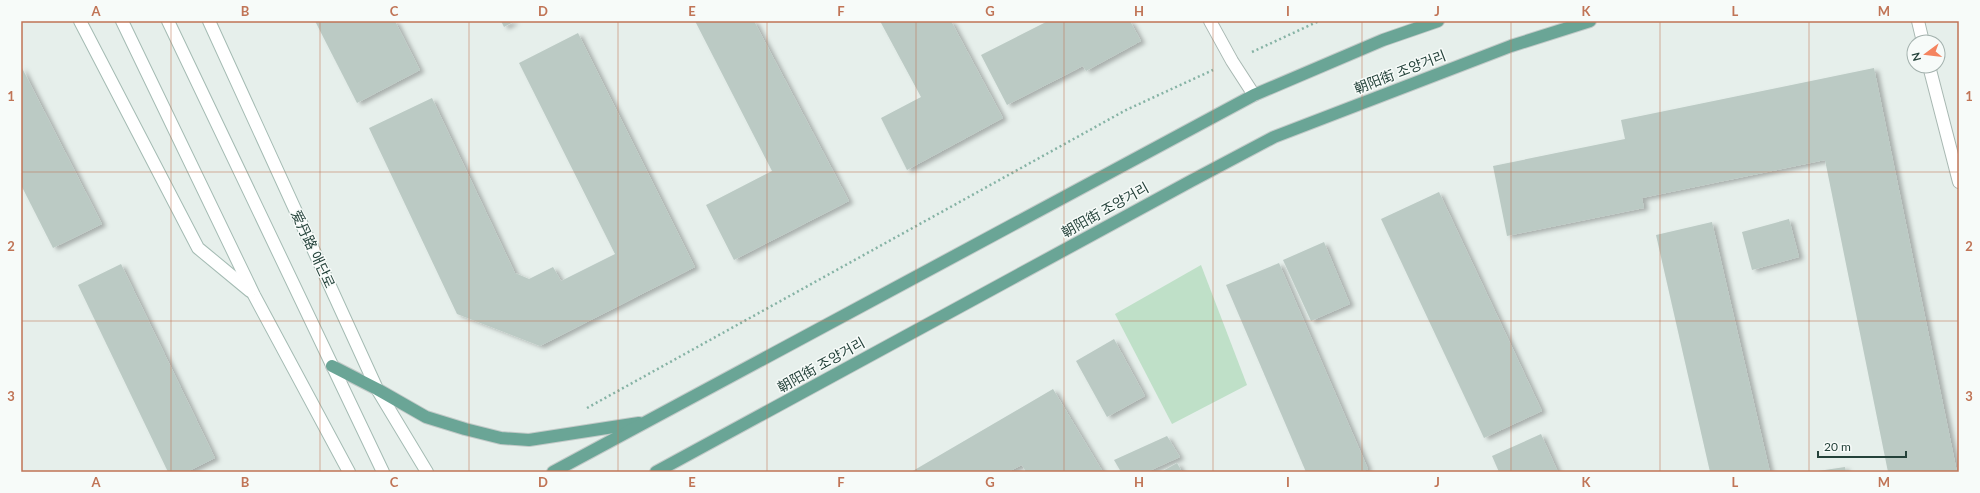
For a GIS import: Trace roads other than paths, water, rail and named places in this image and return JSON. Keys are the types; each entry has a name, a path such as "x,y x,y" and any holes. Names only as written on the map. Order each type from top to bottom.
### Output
{"main road":[{"path":"553,472 1254,95 1383,40 1438,21"},
{"name":"朝阳街 조양거리","path":"656,472 1191,180 1274,138 1511,46 1590,21"},
{"path":"332,366 377,389 426,417 501,438 529,440 648,422"}],"street":[{"path":"80,21 198,248 254,294"},
{"path":"122,21 254,294 349,472"},
{"path":"168,21 383,472"},
{"name":"爱丹路 애단로","path":"209,21 377,389 427,472"},
{"path":"1210,21 1232,61 1254,95"},
{"path":"1918,21 1921,34"},
{"path":"1931,74 1959,182"}]}
